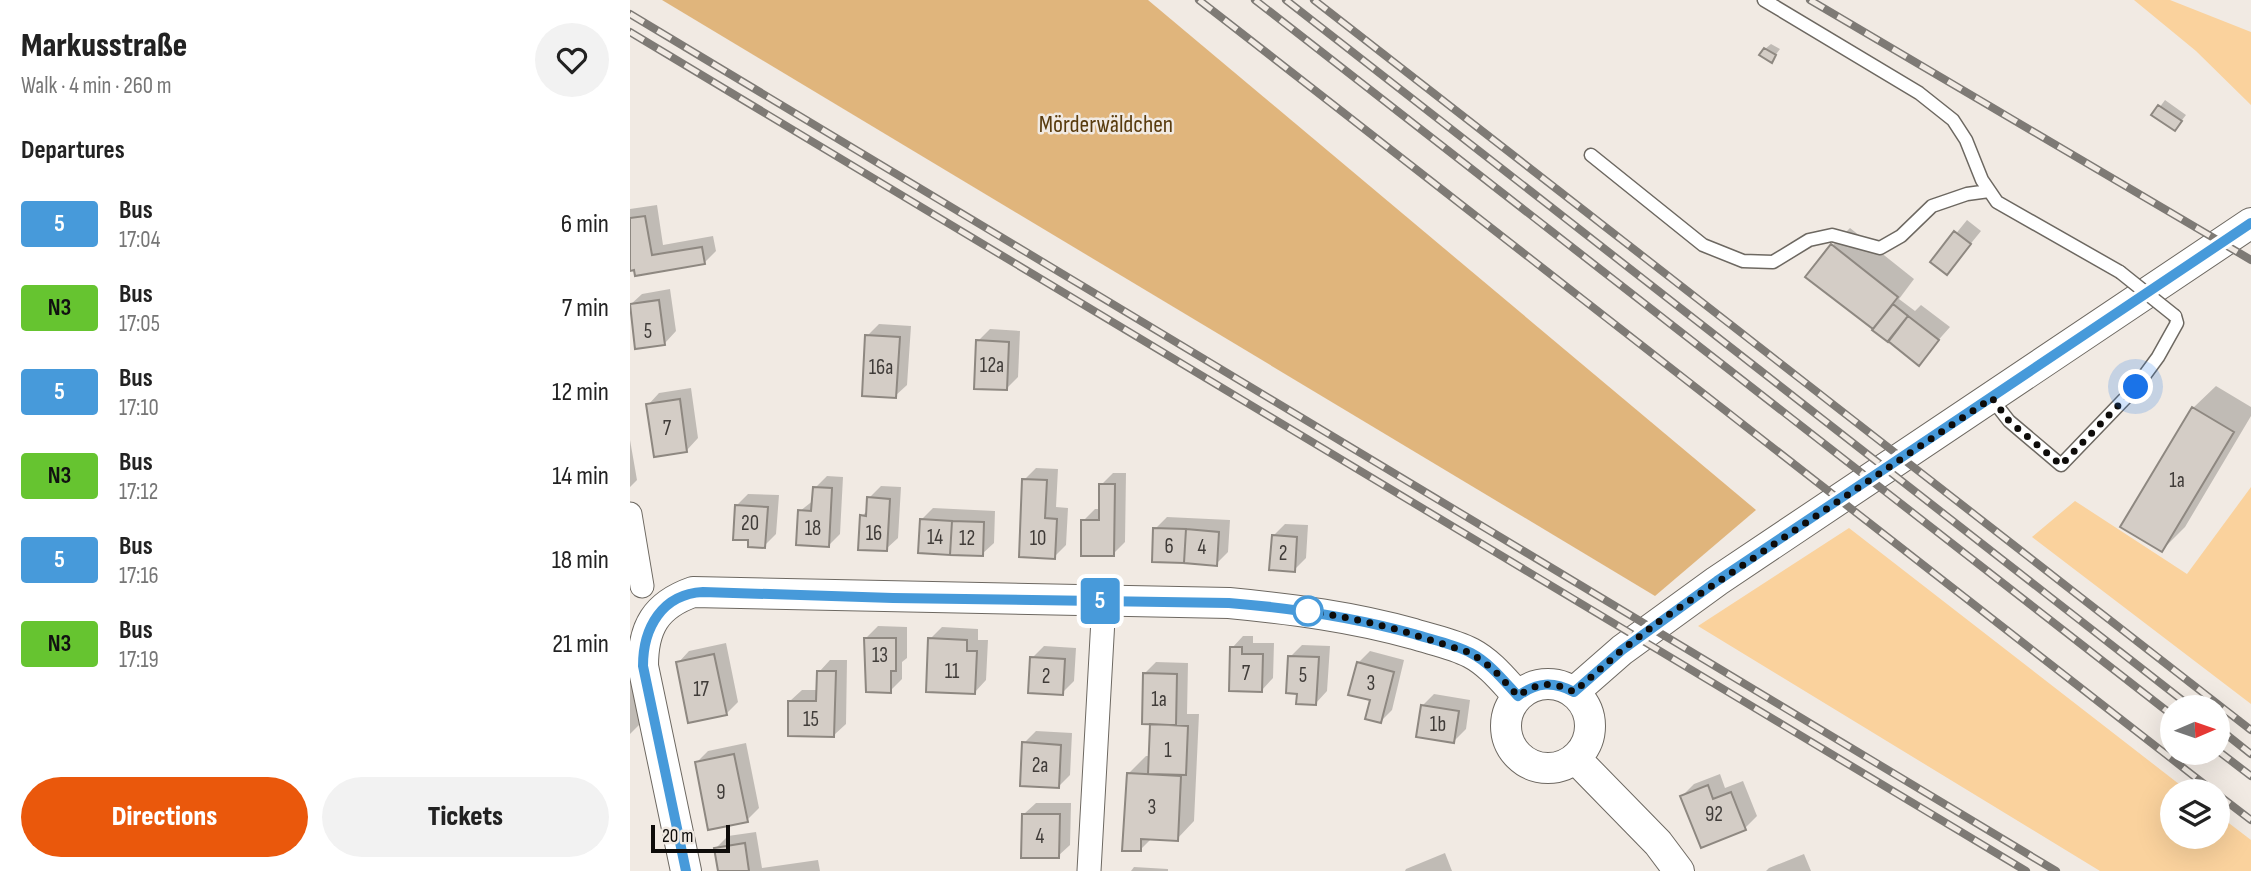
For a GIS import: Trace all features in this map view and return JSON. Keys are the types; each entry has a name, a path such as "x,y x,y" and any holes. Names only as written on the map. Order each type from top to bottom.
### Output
{"street":[{"path":"1574,692 1661,620 2251,223"},
{"path":"630,514 636,583 663,606"},
{"path":"686,871 643,666 648,631 663,606 685,595 703,592 1229,603 1308,611 1354,619 1471,653 1493,669 1518,696"},
{"path":"1089,871 1104,601"},
{"path":"1539,685 1563,687 1574,692 1588,713 1590,725 1588,737 1575,758 1563,765 1549,768 1535,766 1522,759 1513,749 1506,722 1510,708 1518,696 1539,685"},
{"path":"1575,758 1658,843 1678,871"}],"lane":[{"path":"1764,0 1919,93 1953,120 1966,140 1982,180 1997,202 2120,272 2175,316 2177,323 2158,357 2136,387 2061,465 2009,421 1992,398"},
{"path":"1591,155 1703,245 1744,261 1773,262 1809,240 1832,235 1880,248 1901,236 1932,206 1966,194 1989,191"}],"shaded area":[{"path":"2134,0 2170,0 2251,32 2251,105 2196,51"},
{"path":"2251,487 2251,704 2032,537 2075,501 2187,574"},
{"path":"1849,528 2173,779 2160,779 2160,849 2230,849 2230,824 2251,840 2251,871 2100,871 1698,626"}],"green space":[{"name":"Mörderwäldchen","path":"662,0 1148,0 1756,510 1655,596"}],"building":[{"path":"1764,48 1776,55 1772,63 1759,55"},
{"path":"2158,105 2182,121 2175,131 2151,115"},
{"path":"645,216 652,255 702,247 705,264 635,276 634,270 630,271 630,218"},
{"path":"1954,231 1971,244 1947,275 1930,262"},
{"path":"1831,244 1898,297 1873,329 1805,277"},
{"path":"659,300 665,345 635,349 630,304"},
{"path":"1893,304 1908,316 1888,342 1872,330"},
{"path":"1908,316 1939,340 1919,366 1888,341"},
{"path":"865,335 900,337 896,398 862,396"},
{"path":"976,340 1009,342 1007,390 974,389"},
{"path":"680,399 687,452 654,457 646,404"},
{"path":"2192,407 2234,432 2162,552 2120,527"},
{"path":"1022,479 1047,480 1045,518 1057,519 1055,559 1019,557"},
{"path":"1099,484 1115,484 1114,556 1081,556 1081,520 1099,520"},
{"path":"813,487 832,488 829,547 796,545 798,510 811,511"},
{"path":"867,497 890,499 887,551 858,550 860,515 866,516"},
{"path":"735,505 768,507 765,548 748,547 748,540 733,540"},
{"path":"920,519 952,521 950,555 918,553"},
{"path":"952,521 984,522 983,556 950,555"},
{"path":"1153,528 1186,529 1184,563 1152,562"},
{"path":"1186,529 1219,532 1217,566 1184,563"},
{"path":"1272,535 1297,537 1295,572 1269,570"},
{"path":"864,638 896,638 896,671 891,671 891,693 866,692"},
{"path":"928,638 967,640 967,651 977,651 975,694 926,692"},
{"path":"1230,647 1242,647 1242,654 1263,654 1262,692 1229,691"},
{"path":"714,654 727,715 688,723 676,662"},
{"path":"1288,656 1319,657 1316,705 1296,704 1297,694 1286,693"},
{"path":"1030,657 1065,659 1063,695 1028,693"},
{"path":"1357,662 1394,672 1381,723 1365,719 1370,700 1348,695"},
{"path":"817,671 836,671 834,737 788,736 788,701 816,701"},
{"path":"1143,673 1177,674 1176,725 1142,724"},
{"path":"1421,705 1459,711 1454,743 1416,737"},
{"path":"1150,724 1188,726 1186,775 1148,774"},
{"path":"1022,742 1061,745 1059,788 1020,786"},
{"path":"734,754 748,822 708,830 695,762"},
{"path":"1127,773 1181,776 1178,841 1141,839 1141,851 1122,851"},
{"path":"1708,785 1713,799 1731,792 1746,830 1701,848 1680,796"},
{"path":"1022,814 1060,814 1059,858 1021,858"},
{"path":"745,843 749,871 718,871 714,848"}],"railway":[{"path":"1199,0 2198,779"},
{"path":"1255,0 2160,706"},
{"path":"1286,0 2176,695"},
{"path":"1314,0 2251,730"},
{"path":"1810,0 2251,260"},
{"path":"630,14 2056,871"},
{"path":"630,32 2026,871"},
{"path":"2230,737 2251,754"},
{"path":"2230,760 2251,776"},
{"path":"2230,804 2251,820"}],"bus line":[{"name":"5","path":"686,871 643,666 648,631 663,606 677,598 693,592 703,592 1229,603 1272,607 1354,619 1444,643 1471,653 1493,669 1518,696 1539,685 1551,684 1574,692 1622,650 1717,581 2251,223"}],"route":[{"path":"1308,611 1399,630 1471,653 1493,669 1518,696 1539,685 1551,684 1574,692 1661,620 1992,398 2009,421 2061,465 2136,387"}]}
